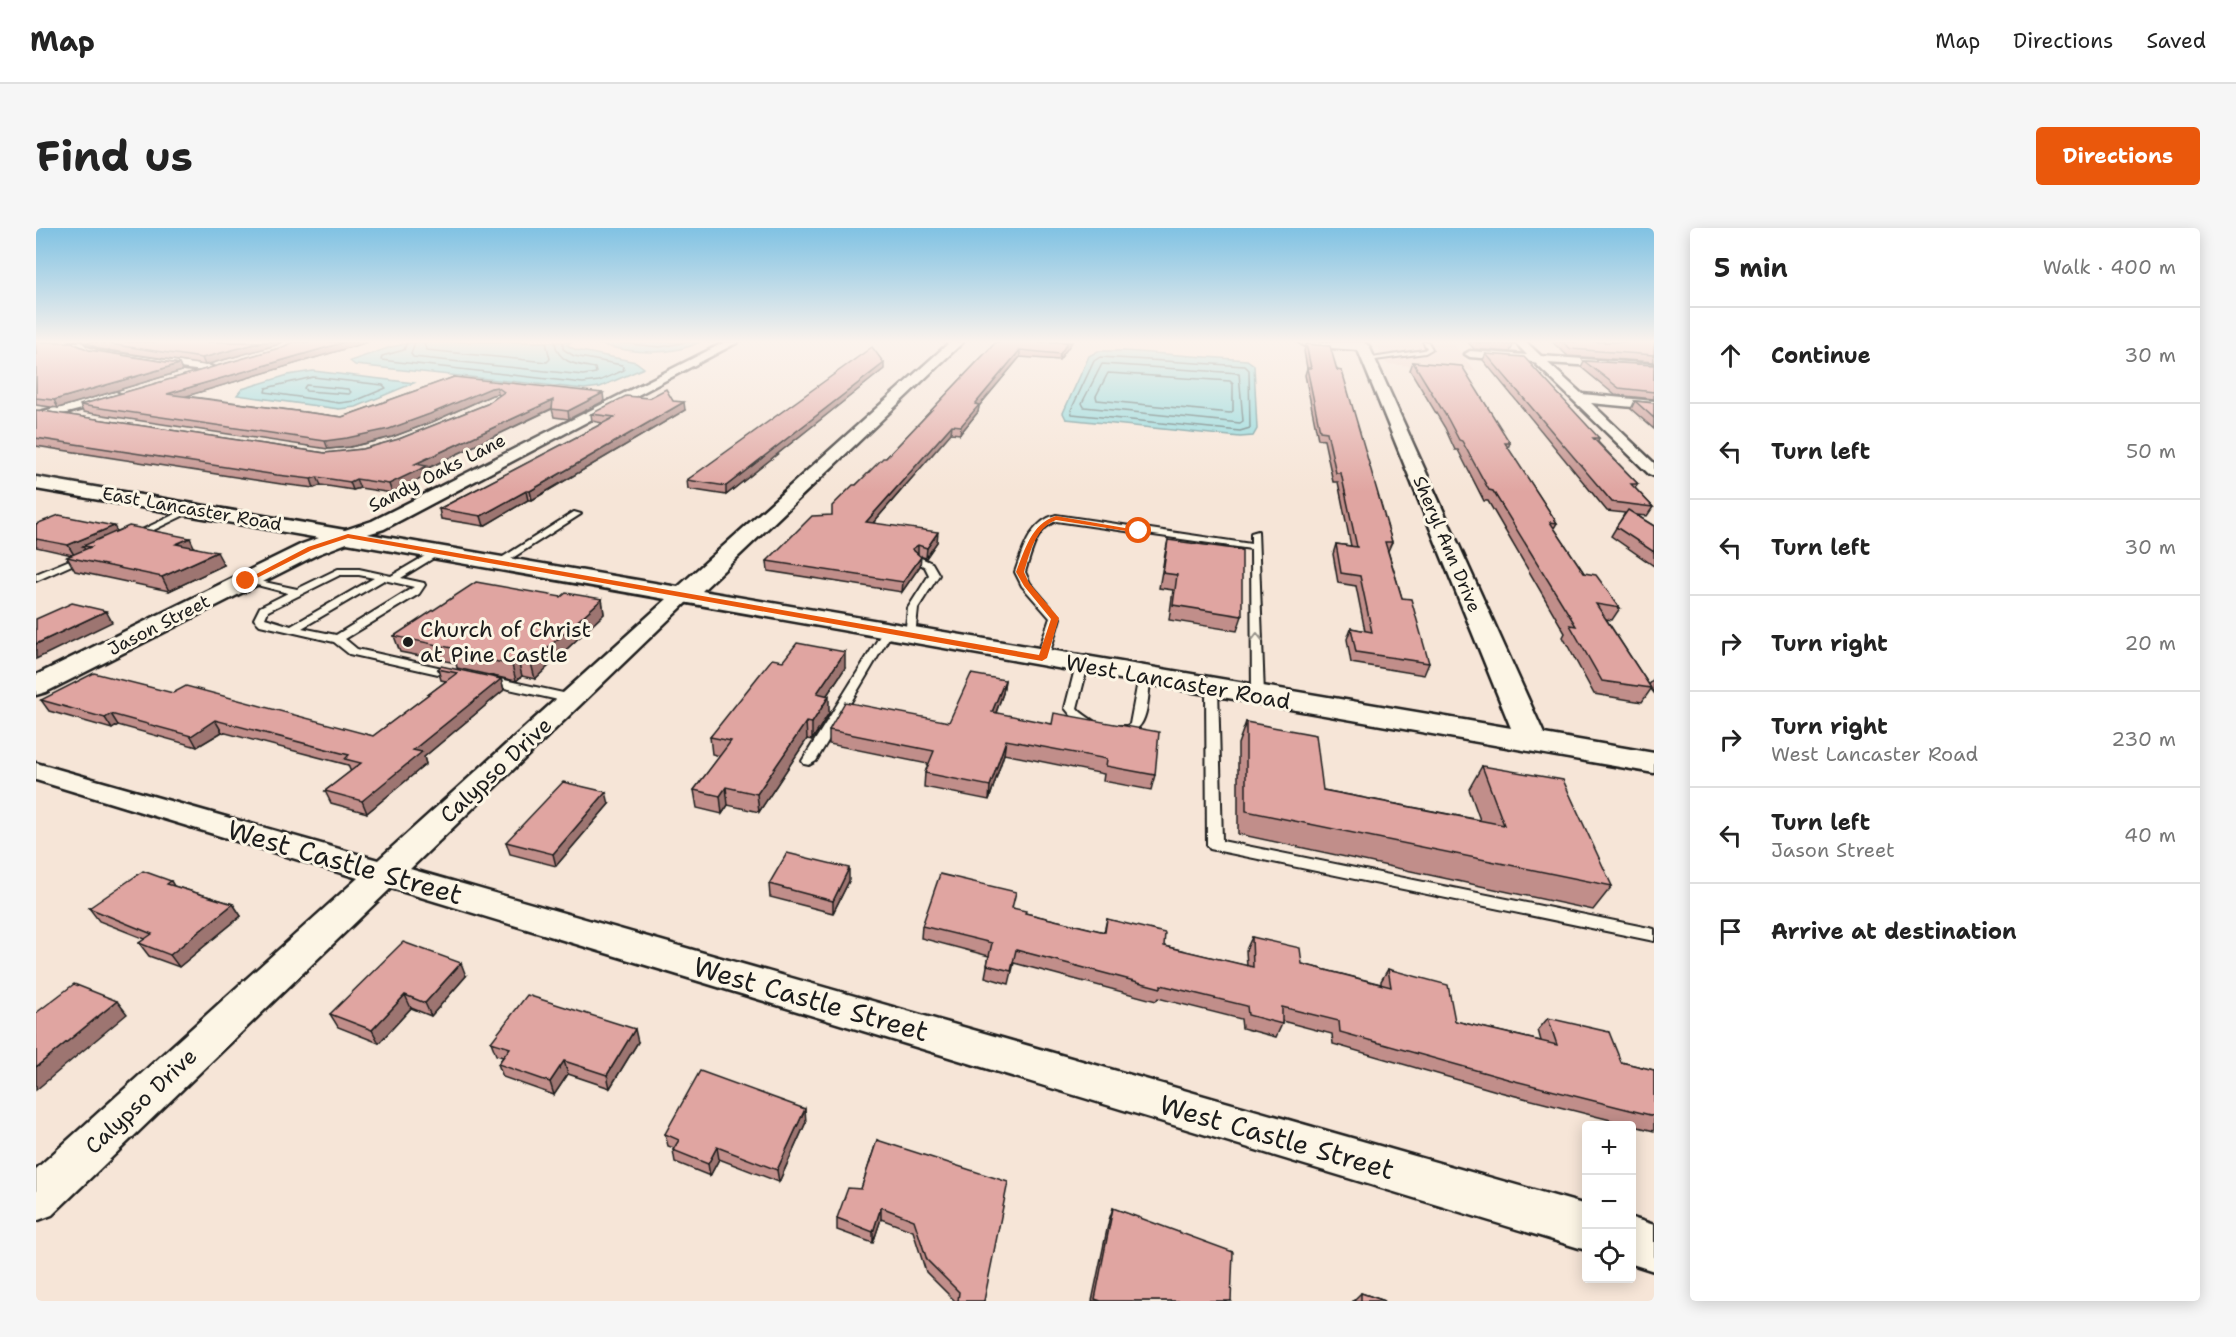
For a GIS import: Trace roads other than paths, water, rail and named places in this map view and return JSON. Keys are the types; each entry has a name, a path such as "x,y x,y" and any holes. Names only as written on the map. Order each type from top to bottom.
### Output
{"street":[{"path":"36,419 128,392"},
{"name":"Sandy Oaks Lane","path":"348,536 378,525 636,392"},
{"name":"Calypso Drive","path":"36,1199 903,392"},
{"name":"Sheryl Ann Drive","path":"1382,392 1532,742"},
{"path":"1573,392 1654,471"},
{"path":"1579,398 1654,405"},
{"path":"36,411 93,419"},
{"path":"1630,447 1654,450"},
{"name":"East Lancaster Road","path":"36,483 348,536"},
{"name":"West Lancaster Road","path":"348,536 899,634 1654,763"},
{"name":"Jason Street","path":"36,686 310,549 348,536"},
{"name":"West Castle Street","path":"36,771 1582,1227"},
{"path":"1636,1242 1654,1248"}],"lane":[{"path":"122,542 154,525 194,509"},
{"path":"500,562 577,514"},
{"path":"1042,658 1055,618 1026,584 1020,572 1032,538 1048,520 1064,518 1255,547"},
{"path":"1255,533 1258,695"},
{"path":"36,578 100,551"},
{"path":"293,629 440,552"},
{"path":"809,762 899,634 913,608 931,583 934,575 929,565 919,560"},
{"path":"338,639 420,588 420,585 338,572 264,609 259,619 264,623 338,639 353,652 572,699"},
{"path":"246,581 298,592"},
{"path":"1082,665 1071,708 1076,716 1086,724 1112,729 1130,730 1136,725 1145,676"},
{"path":"1212,687 1215,845 1654,935"}],"water":[{"path":"239,392 392,392 356,407 339,409 237,395"},
{"path":"1073,392 1255,392 1257,429 1253,436 1240,437 1066,419 1063,413"}],"place":[{"name":"Church of Christ at Pine Castle","path":"408,642"}]}
